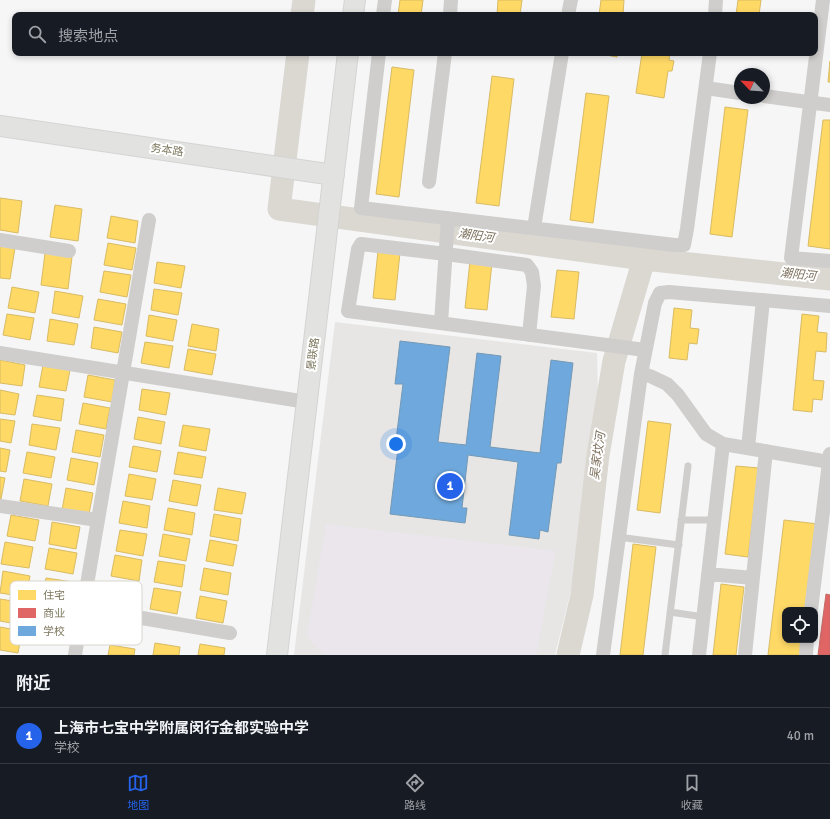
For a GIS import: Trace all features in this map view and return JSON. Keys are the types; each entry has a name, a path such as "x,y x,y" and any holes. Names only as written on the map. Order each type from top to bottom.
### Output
{"street":[{"path":"353,12 355,0"},
{"path":"383,12 385,0"},
{"path":"450,12 451,0"},
{"path":"569,12 571,0"},
{"path":"715,12 716,0"},
{"path":"818,39 823,0"},
{"name":"景联路","path":"277,655 348,56"},
{"path":"379,56 360,208 675,245 684,245 687,229 710,56"},
{"path":"429,182 445,56"},
{"path":"534,228 562,56"},
{"path":"816,56 791,258 830,261"},
{"path":"706,88 734,92"},
{"path":"770,97 830,105"},
{"name":"务本路","path":"0,126 334,175"},
{"path":"441,323 448,218"},
{"path":"88,581 149,220"},
{"path":"0,240 69,251"},
{"path":"529,335 534,286 532,272 526,265 446,251 361,244 358,249 348,311 529,335 645,350"},
{"path":"603,655 641,374 655,303 660,293 669,292 830,306"},
{"path":"748,448 762,300"},
{"path":"0,353 307,402"},
{"path":"641,374 650,376 667,384 678,395 706,434 723,444 766,452 830,459 811,607"},
{"path":"699,655 723,444"},
{"path":"745,655 766,452"},
{"path":"0,506 98,520"},
{"path":"708,574 753,578"},
{"path":"142,618 230,633"},
{"path":"806,655 807,643"},
{"path":"75,655 77,645"}],"lane":[{"path":"665,655 688,466"},
{"path":"681,520 715,520"},
{"path":"618,538 679,545"},
{"path":"670,612 704,617"}],"shaded area":[{"path":"335,322 597,353 598,398 575,574 555,655 294,655"},
{"path":"326,524 556,551 536,655 324,655 307,636"}],"building: 住宅":[{"path":"400,0 423,0 421,12 398,12"},
{"path":"498,0 522,0 520,12 497,12"},
{"path":"601,0 624,0 623,12 599,12"},
{"path":"738,0 761,0 759,12 736,12"},
{"path":"642,56 670,56 669,60 674,61 672,71 668,71 664,98 636,93"},
{"path":"830,61 830,82 828,82"},
{"path":"392,67 414,70 399,197 376,194"},
{"path":"492,76 514,79 499,206 476,203"},
{"path":"586,93 609,96 593,223 570,220"},
{"path":"725,107 748,110 732,237 710,234"},
{"path":"823,120 830,120 830,249 808,246"},
{"path":"0,198 22,201 18,233 0,230"},
{"path":"55,205 82,209 78,241 50,237"},
{"path":"111,216 138,221 135,243 107,238"},
{"path":"108,243 136,248 132,270 104,265"},
{"path":"0,245 15,248 10,279 0,278"},
{"path":"378,251 400,253 395,300 373,298"},
{"path":"45,253 72,257 68,289 41,285"},
{"path":"470,261 492,263 487,310 465,308"},
{"path":"157,262 185,266 181,288 154,283"},
{"path":"557,270 579,272 574,319 551,317"},
{"path":"104,271 131,275 127,297 100,292"},
{"path":"12,287 39,292 35,313 8,308"},
{"path":"154,289 182,293 178,315 151,310"},
{"path":"55,291 83,296 79,318 52,313"},
{"path":"98,299 126,304 122,325 94,320"},
{"path":"674,308 692,310 690,328 699,329 697,344 689,343 687,360 669,358"},
{"path":"7,314 34,318 30,340 3,335"},
{"path":"802,314 819,316 817,332 827,333 826,352 816,351 813,380 824,381 822,400 813,399 812,412 793,410"},
{"path":"149,315 177,320 173,341 146,336"},
{"path":"50,319 78,324 74,345 47,341"},
{"path":"192,324 219,329 216,351 188,346"},
{"path":"94,327 122,332 118,353 91,348"},
{"path":"145,342 173,346 169,368 141,363"},
{"path":"188,349 216,354 212,375 184,370"},
{"path":"0,360 25,365 22,386 0,383"},
{"path":"43,365 70,370 66,391 39,387"},
{"path":"88,375 115,380 112,402 84,397"},
{"path":"142,389 170,393 166,415 139,410"},
{"path":"0,390 19,394 15,415 0,413"},
{"path":"37,395 64,399 61,421 33,416"},
{"path":"83,403 110,408 106,429 79,424"},
{"path":"138,417 165,422 161,444 134,439"},
{"path":"0,419 15,421 11,443 0,441"},
{"path":"648,421 671,424 660,513 637,510"},
{"path":"32,424 60,428 56,450 29,445"},
{"path":"183,425 210,429 206,451 179,446"},
{"path":"76,430 104,435 100,457 72,452"},
{"path":"133,446 161,451 157,472 129,467"},
{"path":"0,448 10,450 6,472 0,471"},
{"path":"27,452 55,457 51,478 23,473"},
{"path":"178,452 206,457 202,478 174,474"},
{"path":"71,458 98,463 94,485 67,480"},
{"path":"736,466 759,468 748,557 725,554"},
{"path":"129,474 156,479 152,500 125,496"},
{"path":"0,477 5,478 1,499 0,499"},
{"path":"24,479 52,484 48,506 20,501"},
{"path":"173,480 201,485 197,506 169,501"},
{"path":"66,488 93,493 89,514 62,510"},
{"path":"218,488 246,493 242,514 214,510"},
{"path":"123,501 150,506 147,528 119,523"},
{"path":"168,508 195,513 192,535 164,530"},
{"path":"214,514 241,519 238,541 210,536"},
{"path":"11,515 39,520 35,541 7,536"},
{"path":"784,520 818,524 808,607 782,607 782,643 805,643 803,655 768,655"},
{"path":"52,522 80,527 76,549 49,544"},
{"path":"120,530 147,534 143,556 116,551"},
{"path":"163,534 190,539 186,561 159,556"},
{"path":"210,540 237,545 233,566 206,561"},
{"path":"5,542 33,547 29,568 1,564"},
{"path":"633,544 656,547 643,655 620,655"},
{"path":"49,548 77,553 73,574 45,569"},
{"path":"115,555 142,560 139,581 111,576"},
{"path":"158,561 185,565 182,587 154,582"},
{"path":"204,568 231,573 228,595 200,590"},
{"path":"3,571 30,576 29,581 10,581 10,595 0,593"},
{"path":"46,578 66,581 45,581"},
{"path":"721,584 744,587 736,655 713,655"},
{"path":"154,588 181,592 177,614 150,609"},
{"path":"200,596 227,601 223,623 196,618"},
{"path":"0,599 10,601 10,623 0,621"},
{"path":"0,627 10,629 10,645 19,645 18,653 0,650"},
{"path":"155,643 180,647 179,655 153,655"},
{"path":"200,644 225,648 224,655 198,655"},
{"path":"110,645 135,649 134,655 108,655"}],"building: 商业":[{"path":"826,594 830,595 830,655 818,655"}],"building: 学校":[{"path":"400,341 450,347 438,442 466,445 477,353 501,356 490,447 540,453 551,360 573,363 561,463 557,463 548,532 540,530 539,539 509,535 518,462 468,455 462,508 467,508 465,523 390,514 398,448 395,448 403,384 395,384"}],"waterway":[{"name":"潮阳河","path":"302,12 304,0"},
{"name":"潮阳河","path":"298,56 279,209 644,259 830,279"},
{"name":"吴家坟河","path":"568,655 582,595 598,455 614,361 644,259"}],"place":[{"name":"上海市七宝中学附属闵行金都实验中学","path":"450,486"}]}
